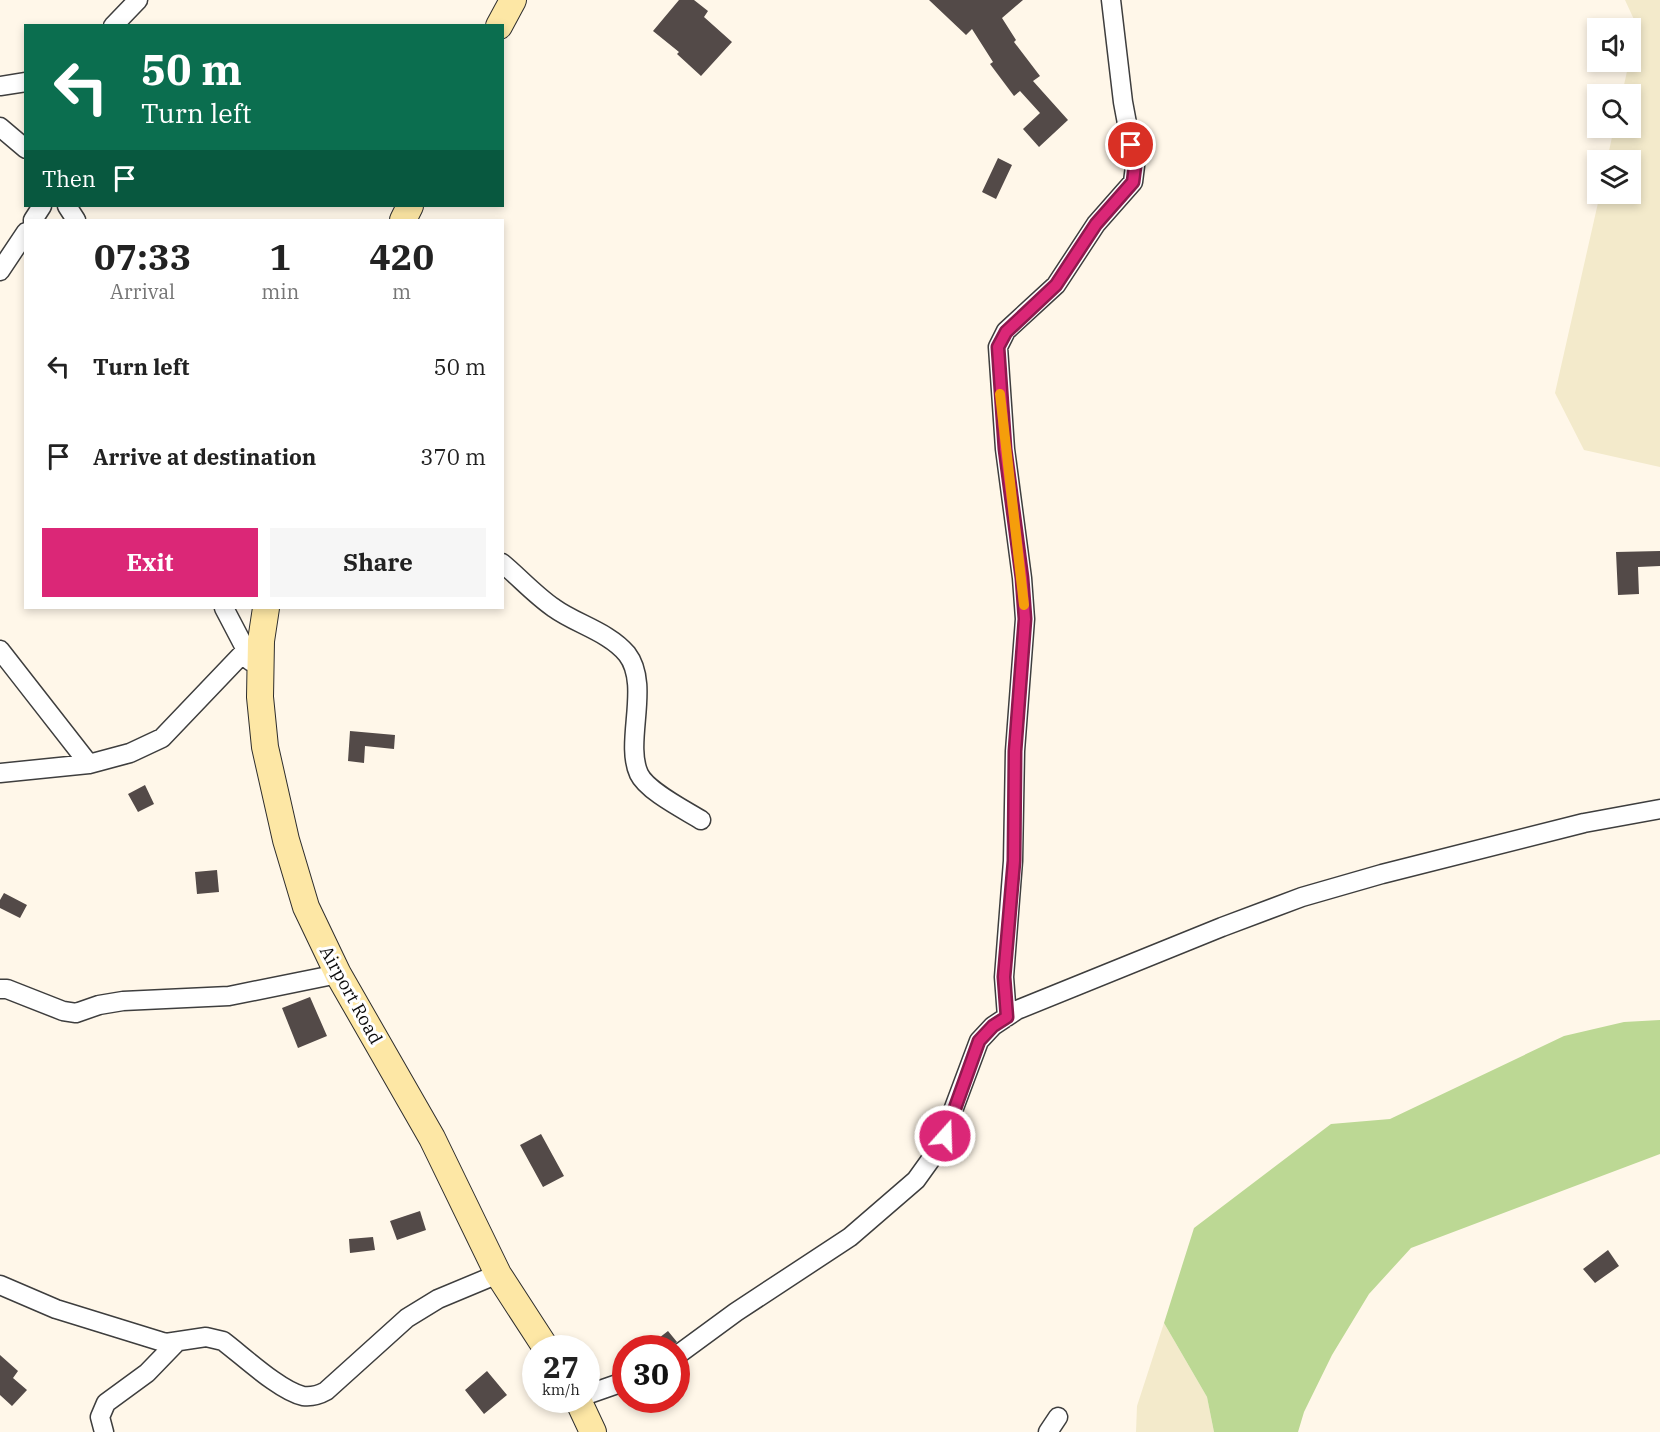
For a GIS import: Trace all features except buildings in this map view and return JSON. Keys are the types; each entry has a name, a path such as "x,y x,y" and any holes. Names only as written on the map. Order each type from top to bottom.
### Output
{"main road":[{"path":"501,24 513,0"},
{"name":"Airport Road","path":"266,609 261,640 260,697 265,747 286,840 306,907 338,974 432,1138 498,1274 538,1335"},
{"path":"584,1413 592,1432"}],"street":[{"path":"115,24 138,0"},
{"path":"1007,1017 1004,977 1014,861 1015,751 1025,619 1022,578 1005,449 998,347 1006,332 1056,285 1096,224 1133,182 1135,166 1123,102 1111,0"},
{"path":"0,87 24,82"},
{"path":"0,127 24,147"},
{"path":"0,271 24,235"},
{"path":"504,565 553,608 602,635 626,654 636,673 636,761 640,776 666,799 701,820"},
{"path":"225,609 246,650 260,697"},
{"path":"0,650 89,764"},
{"path":"0,773 89,764 130,753 162,738 246,650"},
{"path":"690,1346 736,1312 850,1237 916,1180 939,1148 979,1041 993,1026 1017,1010 1302,897 1382,874 1584,823 1660,809"},
{"path":"0,989 16,992 63,1011 76,1013 123,1000 229,996 338,974"},
{"path":"0,1285 56,1310 166,1343 215,1337 224,1341 287,1389 304,1396 317,1396 326,1391 407,1318 438,1299 498,1274"},
{"path":"104,1432 100,1417 106,1403 147,1373 176,1343"}],"shaded area":[{"path":"1625,0 1660,0 1660,467 1584,450 1555,393 1598,204 1641,204 1641,150 1609,150 1612,138 1641,138 1641,84 1624,84 1627,72 1641,72 1641,18 1633,18"},
{"path":"1164,1323 1207,1397 1214,1432 1136,1432 1137,1406"}],"green space":[{"path":"1660,1020 1660,1154 1411,1248 1369,1294 1332,1355 1304,1412 1298,1432 1214,1432 1207,1397 1164,1323 1194,1228 1331,1124 1390,1119 1564,1036 1624,1022"}],"slow traffic":[{"path":"1000,394 1024,605"}],"route":[{"path":"945,1136 979,1041 993,1026 1007,1017 1004,977 1014,861 1012,818 1015,751 1025,619 1022,578 1005,449 998,347 1006,332 1056,285 1096,224 1133,182 1135,166 1131,145"}]}
